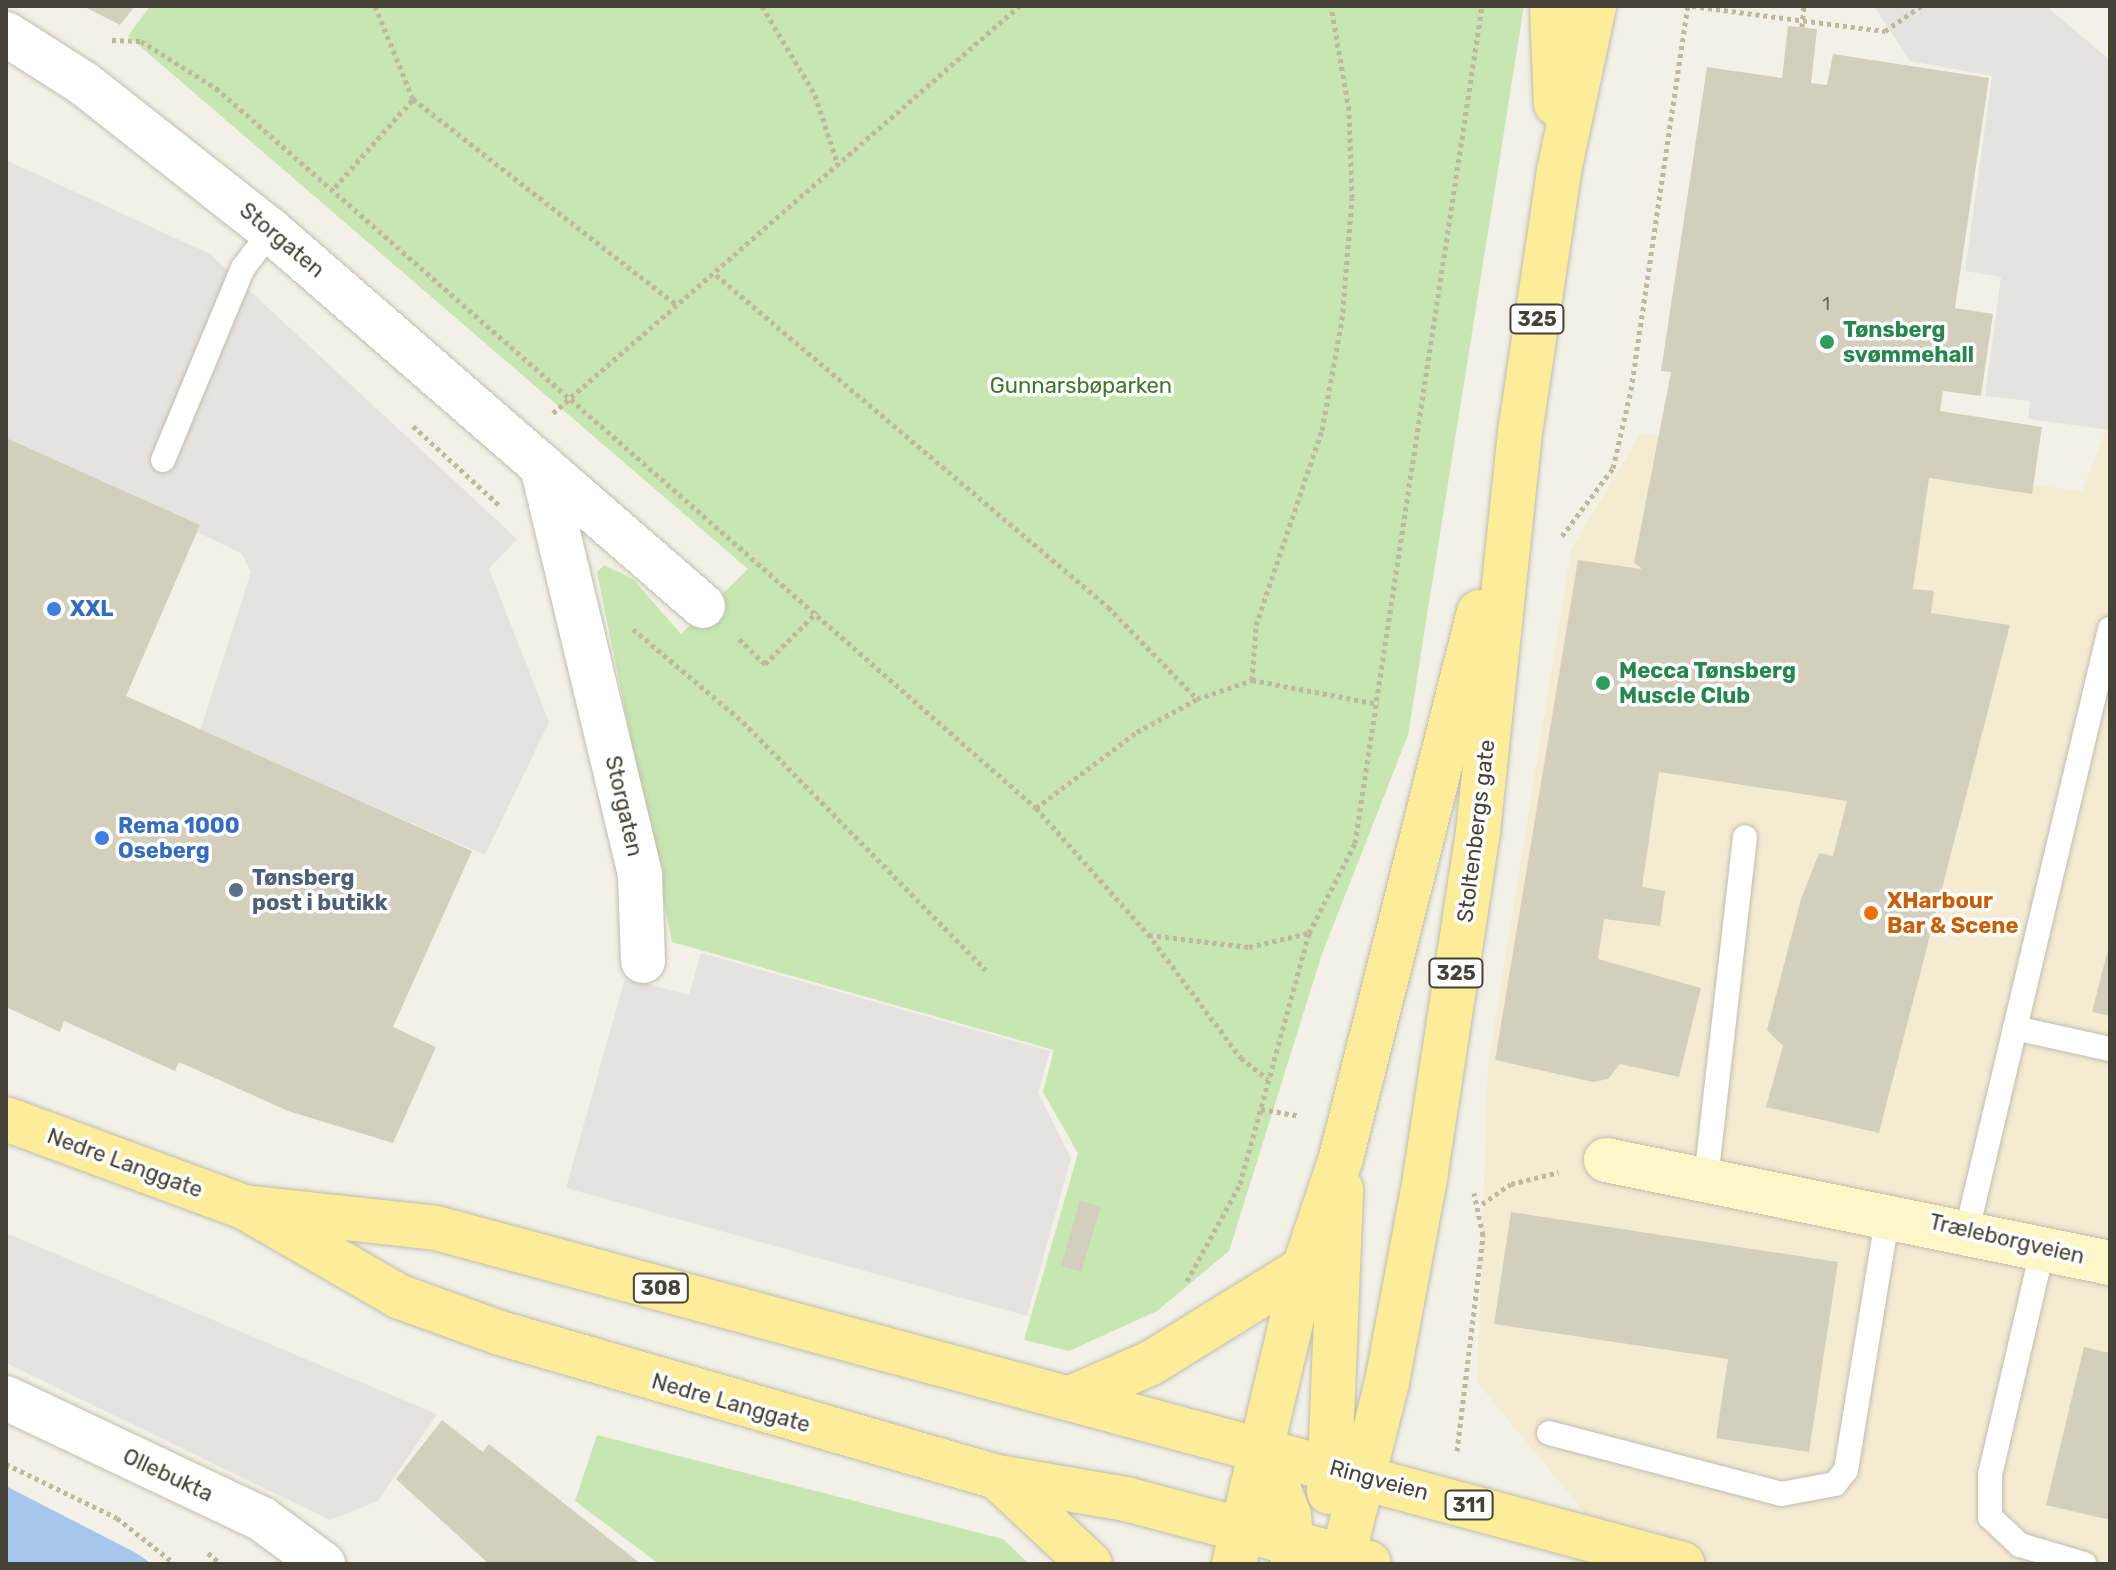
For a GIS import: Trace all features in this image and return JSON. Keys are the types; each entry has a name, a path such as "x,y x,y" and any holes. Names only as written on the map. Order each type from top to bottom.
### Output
{"main road":[{"name":"Stoltenbergs gate","path":"1552,6 1559,171"},
{"name":"Stoltenbergs gate","path":"1346,1470 1406,1287 1478,832 1516,466 1559,171 1594,6"},
{"name":"Stoltenbergs gate","path":"1238,1547 1304,1268 1341,1158 1516,466"},
{"name":"Nedre Langgate","path":"6,1119 244,1207 400,1297 471,1323 1238,1547"},
{"name":"Stoltenbergs gate","path":"1341,1158 1346,1470"},
{"name":"Nedre Langgate","path":"244,1207 436,1228 1262,1448"},
{"path":"1073,1397 1151,1363 1304,1268"},
{"name":"Ringveien","path":"1262,1448 1682,1564"},
{"path":"1262,1448 1280,1483 1293,1553"},
{"name":"325","path":"1346,1470 1352,1561"},
{"name":"308","path":"997,1477 1090,1564"},
{"path":"1238,1547 1352,1561"}],"street":[{"name":"Storgaten","path":"8,41 83,83 271,231 703,606"},
{"name":"Storgaten","path":"542,466 640,875 643,961"},
{"name":"Træleborgveien","path":"1606,1160 1896,1215 2110,1262"},
{"name":"Ollebukta","path":"6,1398 262,1519 323,1564"}],"lane":[{"path":"163,460 243,268 271,231"},
{"path":"1967,1230 2110,629"},
{"path":"1706,1179 1745,837"},
{"path":"2015,1028 2110,1049"},
{"path":"1549,1433 1781,1494 1835,1484 1846,1470 1896,1215"},
{"path":"2043,1247 1990,1474 1990,1517 2020,1545 2084,1564"}],"path":[{"path":"375,6 413,99 678,306"},
{"path":"762,6 815,95 838,165"},
{"path":"572,394 716,275 1019,6"},
{"path":"1252,680 1256,625 1322,430 1342,320 1351,183 1349,110 1331,6"},
{"path":"1184,1292 1240,1184 1309,933 1355,843 1379,704 1482,6"},
{"path":"1557,555 1560,539 1616,455 1690,6 1802,23 1885,31 1921,6"},
{"path":"1802,23 1804,6"},
{"path":"93,40 141,41 216,88 335,187 572,394 1036,808 1148,934 1241,1058 1268,1079"},
{"path":"335,187 413,99"},
{"path":"716,275 1108,607 1197,699"},
{"path":"703,606 765,664 817,612"},
{"path":"1036,808 1137,732 1197,699 1252,680 1379,704"},
{"path":"1148,934 1249,947 1309,933"},
{"path":"1261,1109 1306,1118"},
{"path":"1482,1204 1511,1184 1606,1160"},
{"path":"1457,1456 1482,1204 1468,1186"},
{"path":"6,1464 117,1518 175,1564"}],"shaded area":[{"path":"1874,6 2046,6 2110,60 2110,430 2028,419 2030,401 1985,396 2001,277 1965,271 1992,76 1910,61"},
{"path":"6,160 210,254 517,539 489,569 549,722 485,855 200,731 251,572 241,553 6,442"},
{"path":"2110,420 2110,1564 1576,1564 1585,1513 1477,1382 1488,1065 1571,549 1641,433 2082,491"},
{"path":"701,953 1050,1051 1038,1093 1071,1158 1027,1316 566,1188 625,978 689,995"},
{"path":"6,1233 437,1414 378,1501 330,1520 6,1363"}],"green space":[{"name":"Gunnarsbøparken","path":"150,6 1524,6 1408,735 1322,954 1229,1251 1157,1311 1069,1351 1024,1340 1078,1153 1043,1092 1054,1050 672,942 597,572 604,565 633,579 681,634 748,569 128,36"},
{"path":"597,1435 1003,1539 1029,1564 659,1564 575,1501"}],"water":[{"path":"6,1486 136,1553 152,1564 6,1564"}],"building":[{"path":"83,6 135,6 120,25"},
{"path":"1788,26 1817,29 1811,83 1827,85 1833,54 1989,78 1955,308 1993,314 1981,396 1943,391 1940,411 2042,427 2032,494 1929,478 1913,589 1934,591 1931,613 2010,625 1879,1133 1766,1107 1783,1046 1767,1030 1801,899 1819,853 1833,856 1847,801 1659,772 1642,887 1665,891 1660,926 1604,919 1598,959 1701,988 1679,1077 1620,1064 1608,1079 1593,1082 1495,1060 1578,560 1642,569 1634,563 1671,372 1661,371 1707,67 1782,78"},
{"path":"6,438 200,525 126,696 472,851 393,1027 436,1047 393,1143 288,1111 179,1062 175,1071 64,1021 60,1032 6,1007"},
{"path":"2110,942 2110,1016 2092,1012"},
{"path":"1080,1200 1101,1207 1081,1272 1061,1266"},
{"path":"1511,1212 1838,1262 1809,1452 1716,1438 1728,1359 1494,1324"},
{"path":"2084,1347 2110,1353 2110,1520 2046,1505"},
{"path":"442,1420 483,1452 489,1444 641,1564 489,1564 396,1479"}],"place":[{"name":"Tønsberg svømmehall","path":"1827,342"},
{"name":"XXL","path":"54,609"},
{"name":"Mecca Tønsberg Muscle Club","path":"1603,683"},
{"name":"Rema 1000 Oseberg","path":"102,838"},
{"name":"Tønsberg post i butikk","path":"236,890"},
{"name":"XHarbour Bar & Scene","path":"1871,913"}]}
